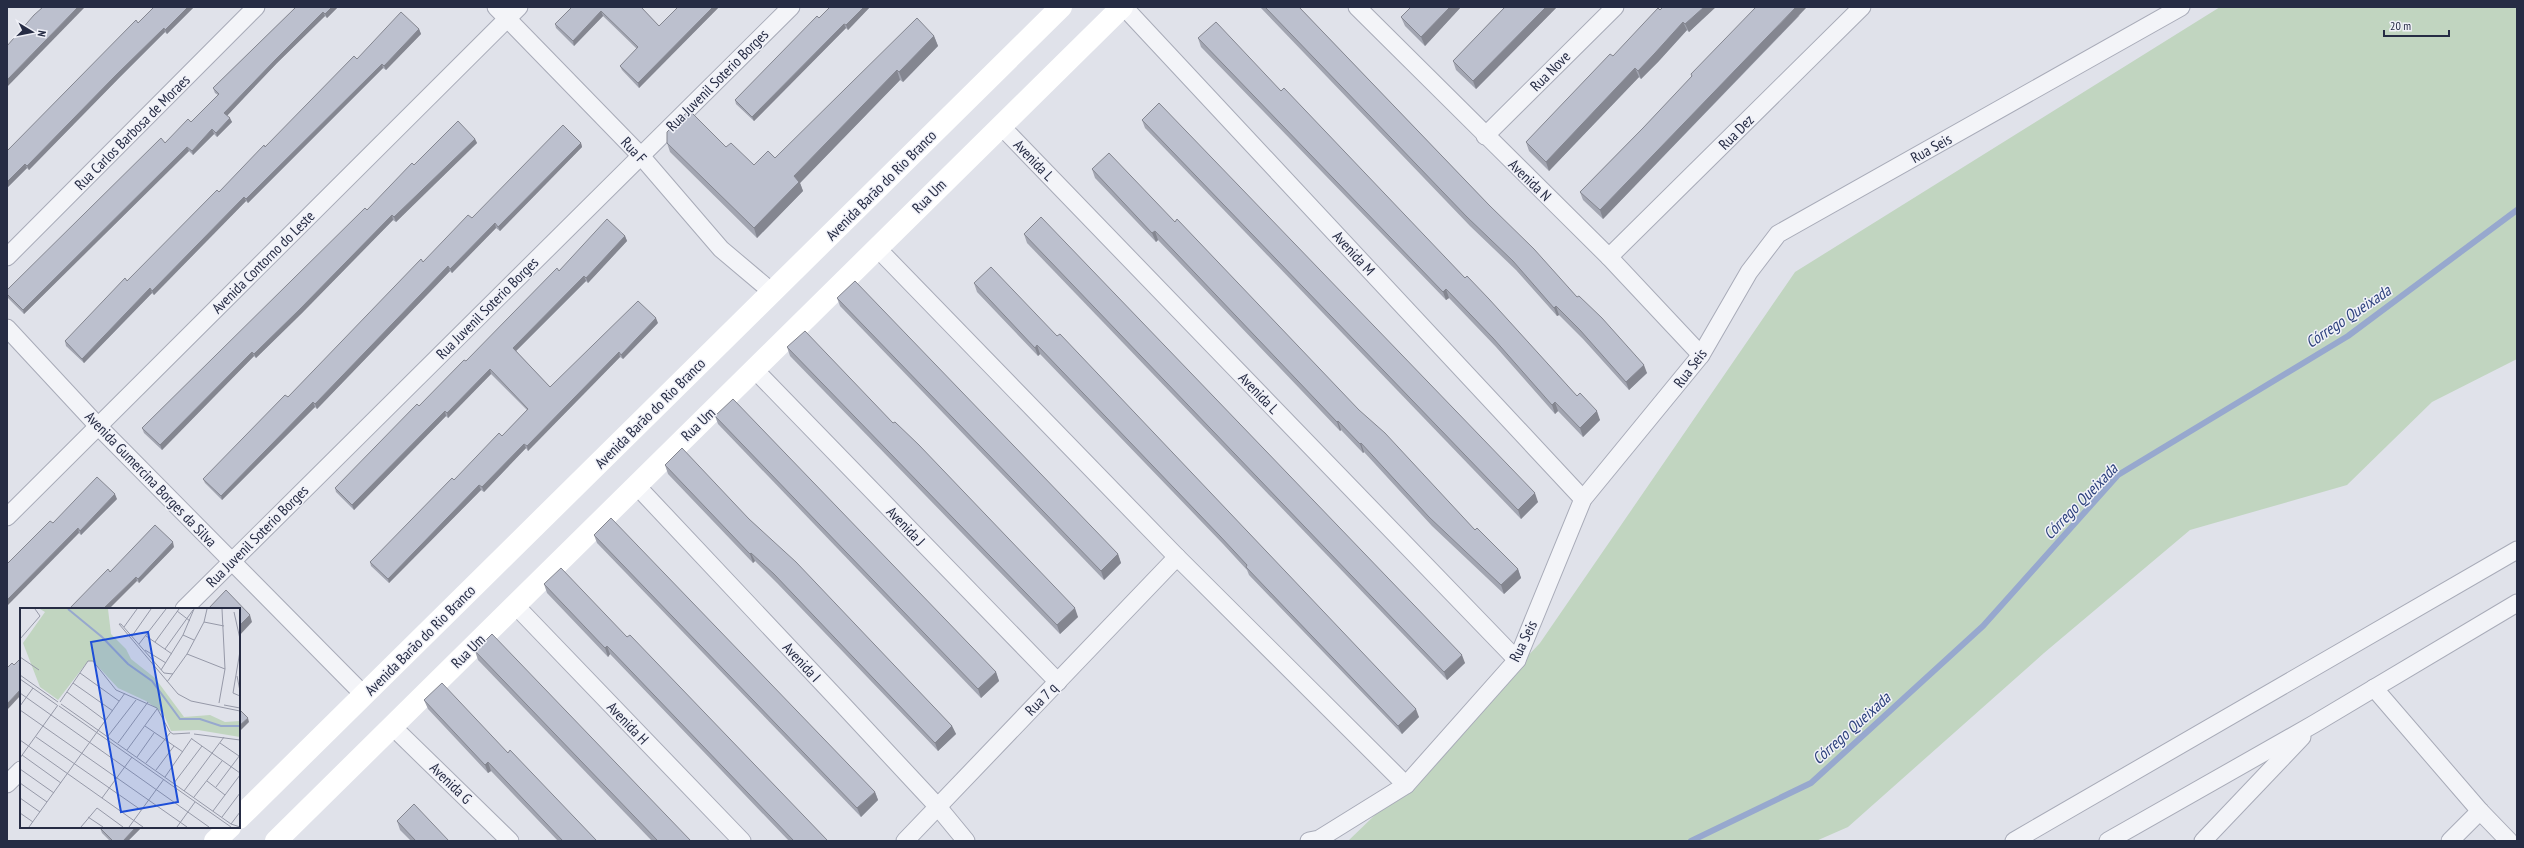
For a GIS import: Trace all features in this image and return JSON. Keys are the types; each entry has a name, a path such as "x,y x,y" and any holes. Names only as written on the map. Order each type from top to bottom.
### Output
{"street":[{"name":"Rua Carlos Barbosa de Moraes","path":"7,258 256,7"},
{"name":"Rua Juvenil Soterio Borges","path":"185,608 790,7"},
{"name":"Avenida Barão do Rio Branco","path":"240,817 1061,7"},
{"name":"Rua Um","path":"276,841 1123,7"},
{"name":"Avenida M","path":"1123,7 1583,500"},
{"name":"Avenida N","path":"1356,7 1485,136 1610,256 1701,355"},
{"name":"Rua Nove","path":"1485,136 1615,7"},
{"name":"Rua Dez","path":"1610,256 1862,7"},
{"name":"Rua Seis","path":"1309,841 1318,839 1406,786 1517,660 1583,500 1701,355 1749,272 1778,234 2181,7"},
{"name":"Rua F","path":"507,11 641,156 721,249 772,292"},
{"name":"Avenida Contorno do Leste","path":"7,516 98,426 507,11"},
{"name":"Avenida L","path":"1001,126 1517,660"},
{"path":"877,248 1177,557 1406,786"},
{"name":"Avenida Gumercina Borges da Silva","path":"7,328 98,426 364,695"},
{"name":"Avenida J","path":"754,369 1058,682"},
{"name":"Avenida I","path":"636,485 938,807 966,841"},
{"path":"2014,841 2517,550"},
{"name":"Rua 7 q","path":"905,841 1177,557"},
{"path":"2108,841 2314,724 2517,603"},
{"name":"Avenida H","path":"515,605 742,841"},
{"path":"2374,688 2480,811 2509,841"},
{"path":"2203,841 2314,724"},
{"name":"Avenida G","path":"392,726 510,841"},
{"path":"7,784 20,771"},
{"path":"2450,841 2480,811"},
{"path":"215,841 229,828"}],"green space":[{"path":"2220,7 2517,7 2517,359 2432,402 2347,485 2190,530 2044,653 1848,827 1816,841 1348,841 1406,785 1540,643 1795,272"}],"building":[{"path":"43,7 78,7 7,80 7,46"},
{"path":"154,7 188,7 165,30 164,28 116,75 27,166 25,164 7,182 7,151 136,20 138,23"},
{"path":"296,7 332,7 325,14 323,12 224,113 230,118 216,133 212,129 192,151 187,147 23,310 7,294 7,290 161,138 165,143 188,119 191,122 219,94 213,88"},
{"path":"572,7 641,7 659,26 678,7 713,7 638,83 620,66 638,47 601,11 573,41 555,24"},
{"path":"830,7 864,7 846,25 844,24 752,117 735,100 817,16 819,18"},
{"path":"1265,7 1299,7 1489,205 1534,249 1577,297 1579,296 1602,318 1644,365 1626,382 1580,330 1556,306 1554,308 1513,261 1467,217"},
{"path":"1411,7 1450,7 1421,37 1401,17"},
{"path":"1505,7 1546,7 1473,81 1453,61"},
{"path":"1663,7 1704,7 1685,24 1683,22 1638,71 1635,68 1546,162 1526,142 1610,54 1613,56 1658,8 1660,10"},
{"path":"1756,7 1796,7 1600,210 1580,192 1643,128 1692,76 1691,74"},
{"path":"401,12 419,29 384,66 382,64 246,199 244,197 152,291 150,288 82,359 65,341 125,278 127,281 217,190 219,192 264,145 265,147 354,56 357,59"},
{"path":"917,18 934,36 899,72 897,70 794,176 799,182 754,228 667,143 667,132 689,110 726,147 731,143 754,165 768,151 775,158"},
{"path":"1216,22 1281,91 1284,88 1465,278 1467,276 1577,396 1580,393 1597,411 1580,428 1555,402 1552,405 1493,338 1446,289 1443,292 1198,38"},
{"path":"1159,103 1535,493 1518,510 1142,120"},
{"path":"458,121 475,139 394,217 392,215 254,354 252,352 160,445 142,428 365,208 367,210 412,163 414,165"},
{"path":"563,125 581,143 498,227 495,223 450,269 448,266 315,404 313,402 221,496 203,479 285,395 288,397 421,259 423,262 468,215 472,218"},
{"path":"1109,153 1175,222 1177,219 1359,410 1385,433 1475,530 1477,528 1518,569 1501,585 1429,517 1361,443 1360,444 1338,421 1337,422 1155,231 1152,233 1092,169"},
{"path":"1041,217 1462,655 1444,672 1024,234"},
{"path":"607,219 625,236 586,278 584,276 513,348 550,387 638,301 656,318 621,355 619,352 527,446 524,444 482,487 479,485 388,579 370,562 452,478 454,480 499,433 502,436 528,409 490,369 447,413 445,411 352,505 335,488 417,404 419,406 464,360 466,361 557,268 559,271"},
{"path":"991,267 1057,336 1060,334 1416,709 1398,726 1246,567 1247,565 1220,536 1037,345 1035,348 974,283"},
{"path":"855,281 1118,554 1101,571 837,298"},
{"path":"805,331 893,423 895,422 919,445 1075,608 1057,625 787,347"},
{"path":"733,399 996,672 978,689 715,416"},
{"path":"682,448 749,519 796,562 952,726 935,743 774,574 751,553 750,554 665,465"},
{"path":"97,477 115,494 80,531 78,528 7,600 7,564 50,521 53,523"},
{"path":"611,518 875,792 857,808 594,535"},
{"path":"155,525 173,542 138,579 136,577 104,608 70,608 108,569 110,572"},
{"path":"561,568 627,637 630,635 828,841 794,841 607,646 605,648 544,584"},
{"path":"226,590 250,615 240,625 240,608 209,608"},
{"path":"492,634 691,841 658,841 475,651"},
{"path":"20,659 20,690 7,704 7,668 12,663 14,665"},
{"path":"442,683 508,753 510,750 597,841 563,841 488,762 485,765 424,700"},
{"path":"240,710 248,718 240,725"},
{"path":"414,804 449,841 416,841 397,821"},
{"path":"100,828 135,828 123,841 113,841"}],"waterway":[{"name":"Córrego Queixada","path":"1691,841 1811,783 1983,626 2118,475 2348,336 2517,210"}]}
